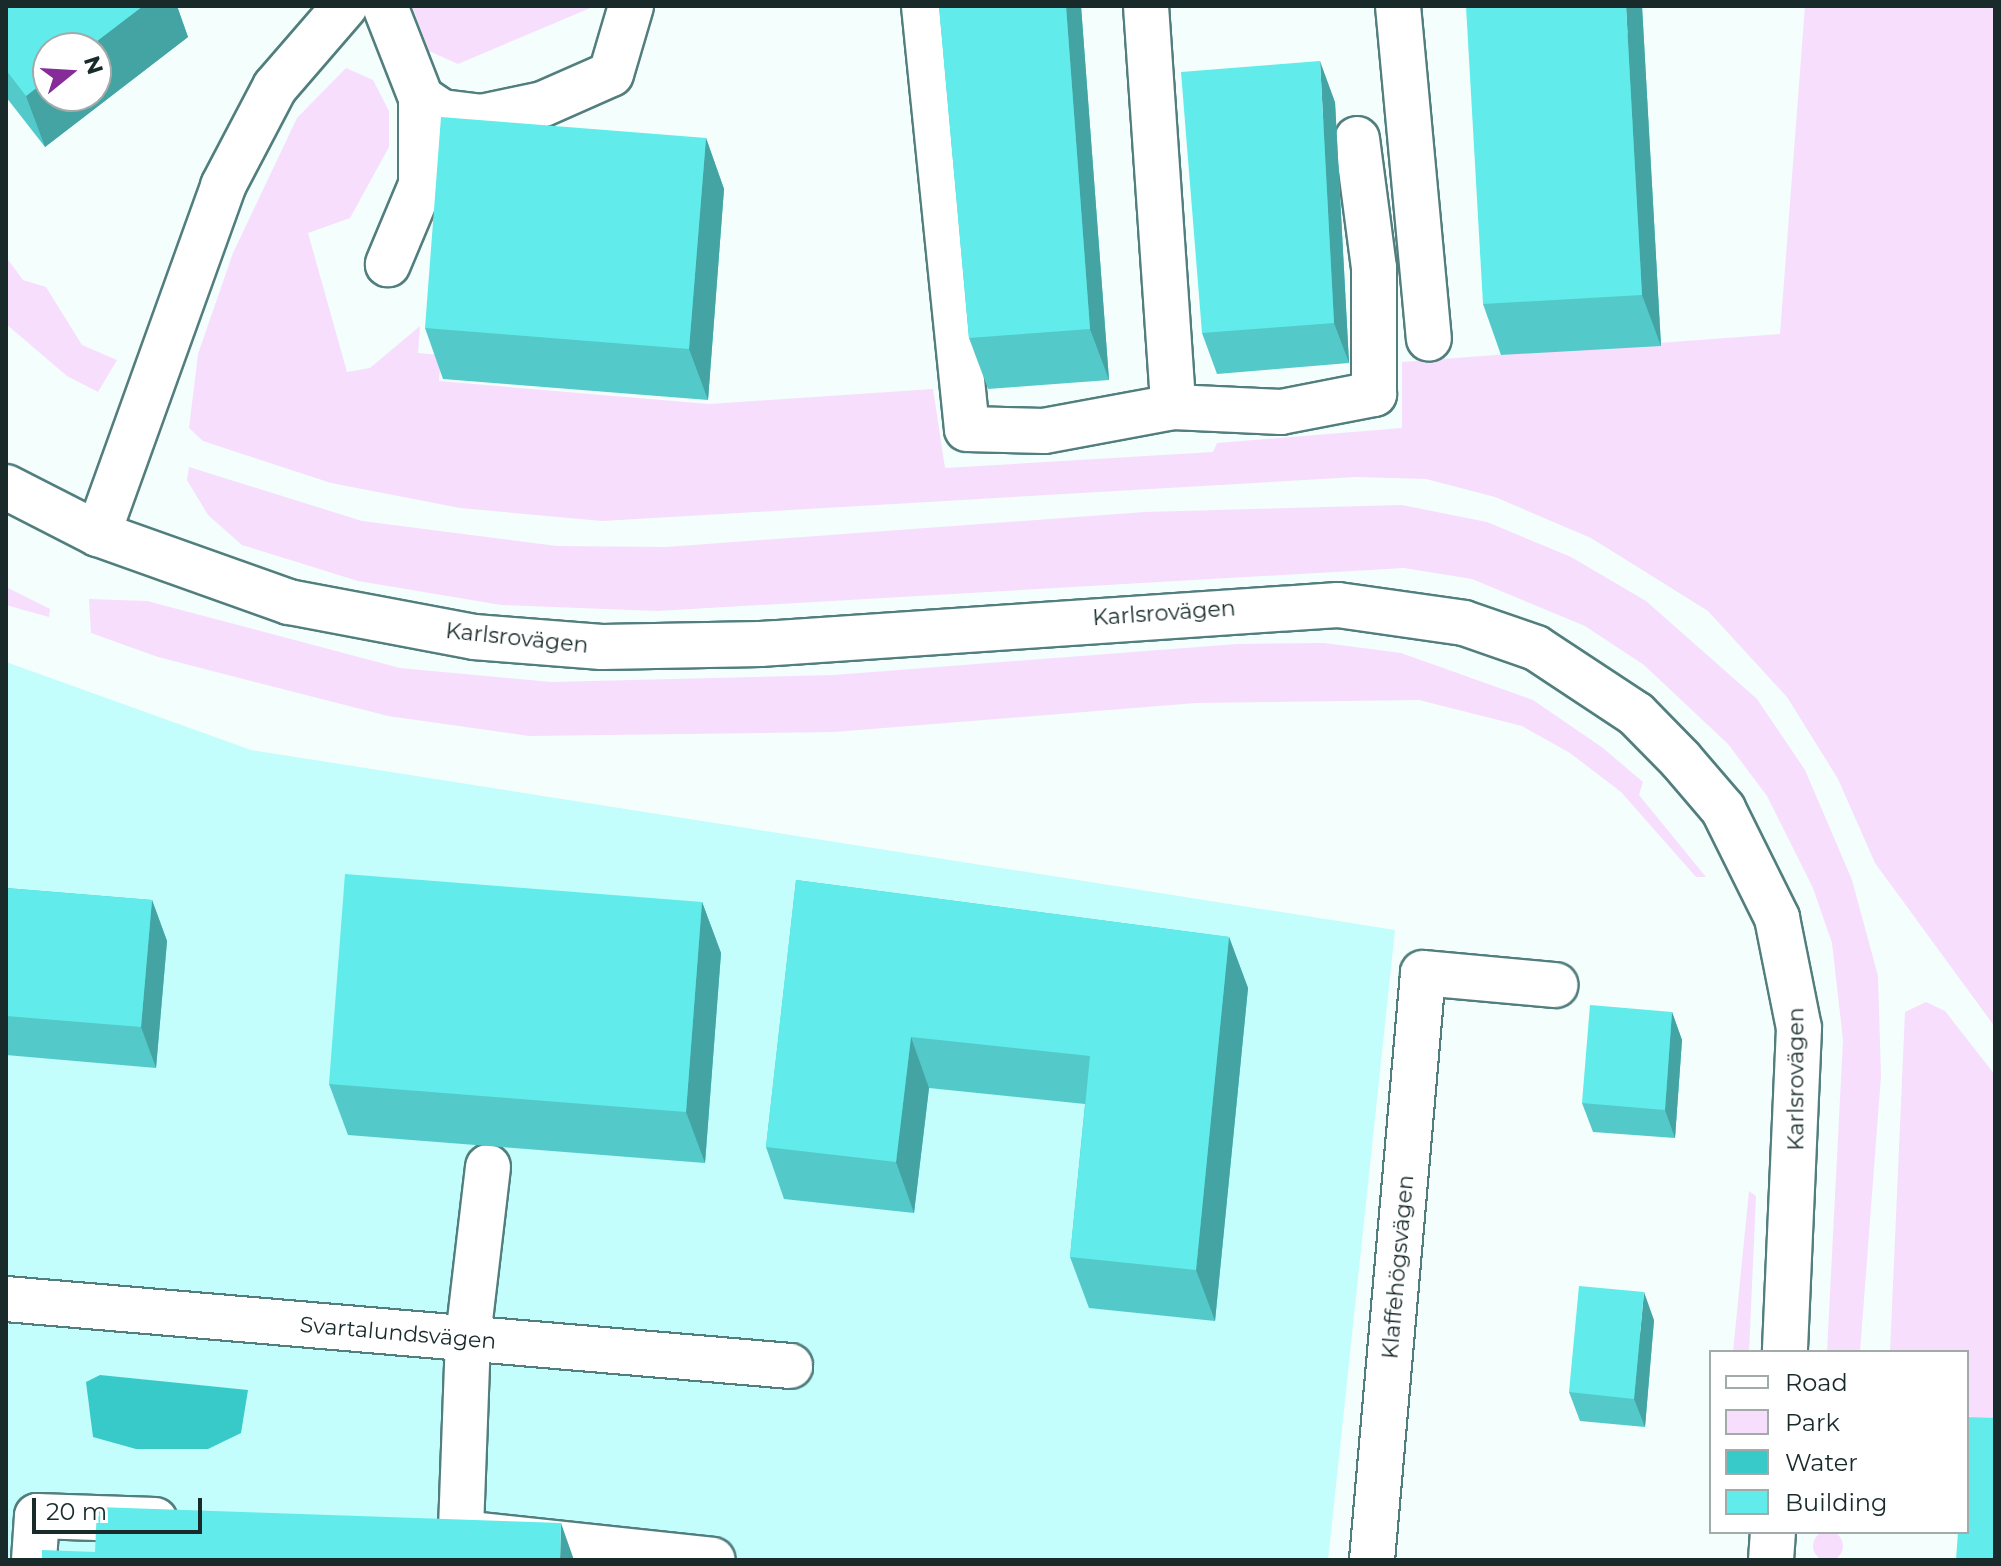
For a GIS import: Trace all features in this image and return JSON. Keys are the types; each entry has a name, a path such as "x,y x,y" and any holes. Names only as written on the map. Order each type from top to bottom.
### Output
{"street":[{"path":"98,534 223,186 275,87 345,6"},
{"path":"385,6 421,98 421,185 388,264"},
{"path":"421,98 442,112 481,117 543,104 611,74 631,6"},
{"path":"924,6 967,429 1044,431 1173,407 1281,412 1374,394 1374,268 1357,139"},
{"path":"1146,6 1173,407"},
{"path":"1398,6 1429,339"},
{"name":"Karlsrovägen","path":"6,487 98,534 289,602 474,637 588,646 761,644 1338,605 1464,623 1536,648 1636,714 1681,760 1723,809 1777,918 1799,1028 1785,1350"},
{"name":"Klaffehögsvägen","path":"1372,1560 1423,973 1555,985"},
{"path":"461,1533 468,1338 488,1167"},
{"name":"Svartalundsvägen","path":"6,1299 790,1366"},
{"path":"34,1560 37,1516 194,1522"},
{"path":"414,1531 461,1533 713,1560"},
{"path":"1771,1560 1773,1534"}],"shaded area":[{"path":"6,662 251,750 1395,930 1328,1560 6,1560"}],"green space":[{"path":"412,6 595,6 458,64 429,51"},
{"path":"1805,6 1995,6 1995,1027 1875,863 1838,779 1787,697 1708,611 1591,538 1495,497 1426,479 1356,477 602,521 460,508 331,483 203,441 189,428 198,354 233,253 297,118 346,68 373,80 389,111 389,147 350,218 308,233 347,372 370,368 420,326 418,353 441,355 439,381 709,404 933,389 945,468 1213,452 1217,443 1402,428 1402,362 1780,334"},
{"path":"6,257 23,280 46,287 82,345 117,360 98,392 67,376 6,324"},
{"path":"189,467 362,521 557,546 666,547 1145,512 1402,505 1487,522 1571,557 1646,601 1757,699 1805,770 1852,880 1878,976 1881,1076 1860,1350 1827,1350 1843,1040 1832,943 1813,888 1767,796 1728,744 1644,665 1585,626 1472,579 1404,568 657,611 501,605 358,581 242,545 208,515 187,480"},
{"path":"6,587 50,609 49,617 6,605"},
{"path":"89,599 147,601 400,668 551,682 834,675 1237,644 1324,643 1401,653 1533,700 1603,748 1643,782 1639,795 1706,877 1696,877 1621,792 1570,753 1522,726 1419,700 1196,703 834,732 529,736 388,716 158,657 91,633"},
{"path":"1926,1002 1945,1011 1995,1075 1995,1421 1969,1416 1969,1350 1890,1350 1905,1012"},
{"path":"1749,1191 1756,1196 1749,1350 1733,1350"},
{"path":"1819,1534 1837,1534 1842,1540 1842,1552 1834,1560 1822,1560 1814,1552 1814,1540"}],"water":[{"path":"100,1375 248,1390 241,1433 208,1449 136,1449 93,1437 86,1382"}],"building":[{"path":"6,6 143,6 109,32 32,32 32,91 26,96 6,70"},
{"path":"939,6 1066,6 1090,329 969,338"},
{"path":"1466,6 1626,6 1642,295 1483,304"},
{"path":"1320,61 1334,323 1202,333 1181,72"},
{"path":"441,117 706,138 689,349 425,328"},
{"path":"345,874 702,902 686,1112 329,1084"},
{"path":"796,880 1229,937 1196,1270 1070,1257 1090,1056 911,1037 896,1162 766,1147"},
{"path":"6,888 152,900 141,1027 6,1016"},
{"path":"1590,1005 1672,1012 1665,1110 1582,1103"},
{"path":"1579,1286 1644,1292 1634,1399 1569,1392"},
{"path":"1969,1417 1995,1418 1995,1560 1956,1560 1958,1534 1969,1534"},
{"path":"97,1507 561,1523 560,1560 42,1560 42,1550 95,1552"}]}
